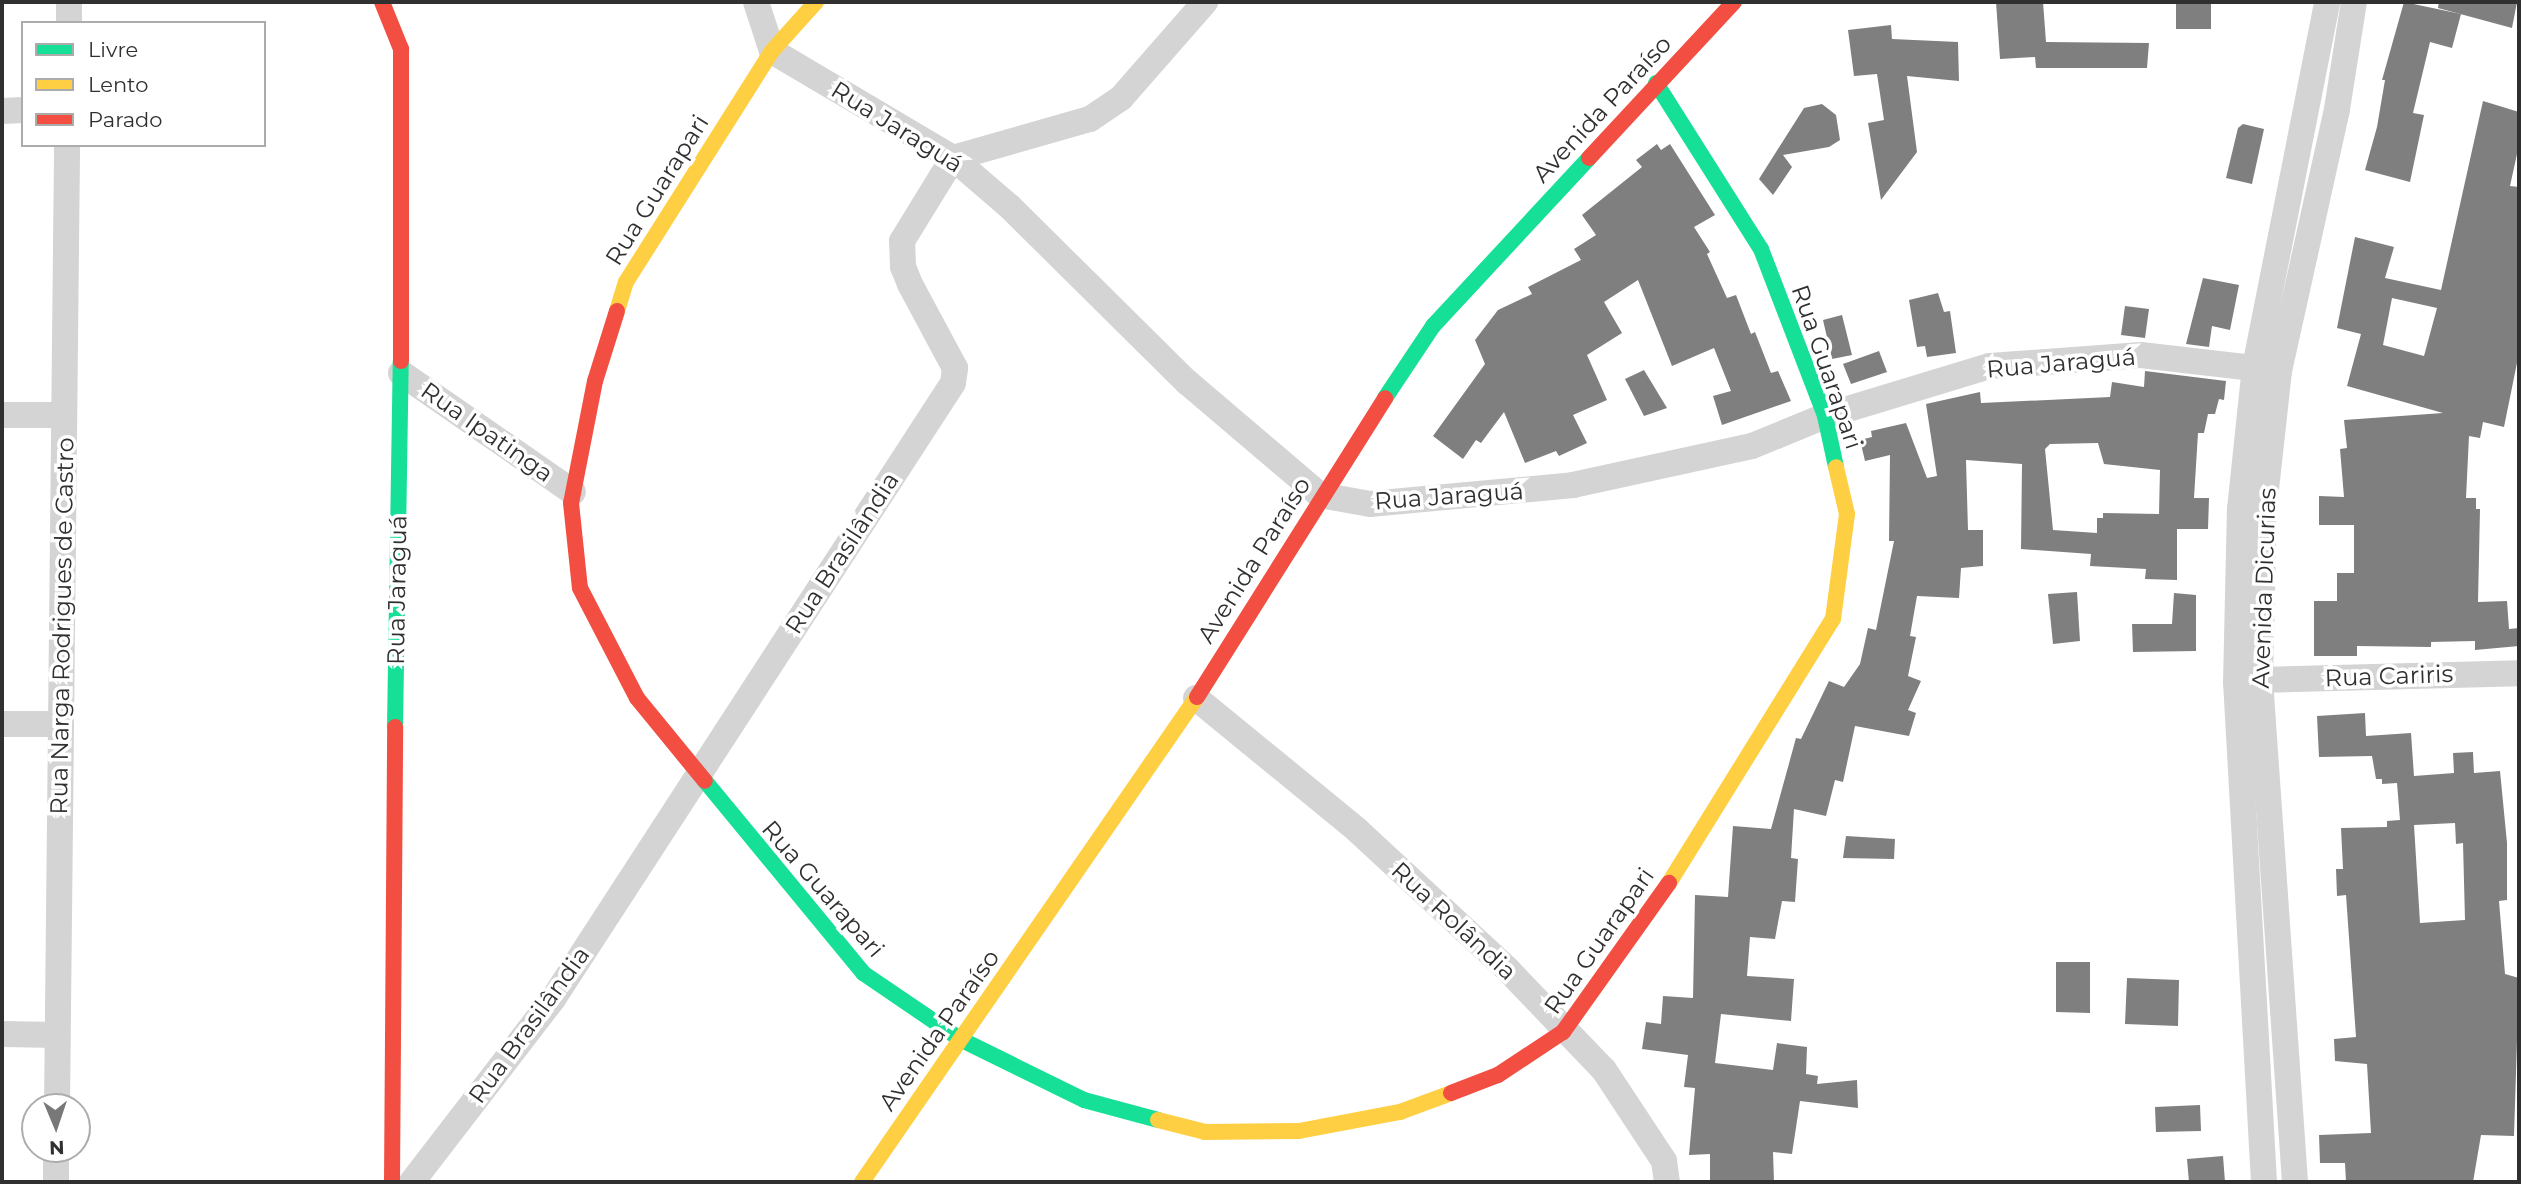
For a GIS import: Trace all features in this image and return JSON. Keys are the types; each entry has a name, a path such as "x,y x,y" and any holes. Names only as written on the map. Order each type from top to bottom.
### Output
{"street":[{"path":"69,2 69,21"},
{"name":"Rua Jaraguá","path":"382,2 401,49 401,373 390,974 392,1182"},
{"path":"757,2 772,51"},
{"name":"Rua Guarapari","path":"816,2 772,51 626,282 595,382 573,492 580,589 637,698 863,973 960,1039 1084,1100 1205,1132 1299,1131 1400,1112 1498,1075 1563,1032 1698,842 1833,619 1847,513 1825,416 1761,249 1656,83"},
{"path":"953,158 1090,119 1121,99 1205,2"},
{"name":"Avenida Paraíso","path":"862,1182 1196,698 1320,495 1433,326 1734,2"},
{"name":"Avenida Dicurias","path":"2264,1182 2236,683 2240,509 2267,369 2327,2"},
{"name":"Avenida Dicurias","path":"2295,1182 2260,680 2267,369 2337,109 2354,2"},
{"name":"Rua Jaraguá","path":"772,51 953,158 1010,207 1186,382 1320,495 1370,504 1573,485 1752,446 1825,416 1990,366 2141,355 2267,369"},
{"path":"2,111 21,110"},
{"name":"Rua Narga Rodrigues de Castro","path":"57,1093 67,147"},
{"name":"Rua Brasilândia","path":"412,1182 553,999 953,383 956,368 903,267 902,241 953,158"},
{"name":"Rua Ipatinga","path":"401,373 573,492"},
{"path":"2,415 64,415"},
{"name":"Rua Cariris","path":"2260,680 2519,673"},
{"name":"Rua Rolândia","path":"1196,698 1357,830 1507,969 1563,1032 1604,1070 1664,1161 1667,1182"},
{"path":"2,724 61,724"},
{"path":"2,1034 57,1035"},
{"path":"56,1163 56,1182"}],"building":[{"path":"1996,2 2043,2 2046,42 2149,43 2147,68 2036,68 2035,57 2000,59"},
{"path":"2176,2 2211,2 2211,29 2176,29"},
{"path":"2404,2 2461,14 2452,48 2430,42 2413,113 2424,115 2410,182 2365,170 2377,127 2385,80 2382,80"},
{"path":"2439,2 2517,2 2512,28 2438,8"},
{"path":"1891,25 1892,39 1958,42 1959,81 1907,76 1917,152 1881,200 1868,123 1884,120 1877,74 1854,76 1848,30"},
{"path":"2483,101 2519,112 2519,145 2510,186 2519,187 2519,353 2504,427 2483,422 2480,438 2469,436 2466,498 2476,498 2476,509 2480,509 2478,602 2507,601 2509,629 2519,628 2519,646 2475,650 2475,641 2431,642 2431,647 2357,646 2357,656 2314,656 2314,601 2337,601 2337,573 2354,573 2354,525 2319,525 2319,496 2344,497 2340,449 2347,448 2344,420 2443,413 2347,386 2361,334 2337,328 2355,237 2394,247 2385,278 2441,290","holes":["2392,298 2437,308 2424,356 2383,345"]},
{"path":"1822,104 1836,115 1840,140 1829,147 1783,155 1792,167 1773,195 1759,179 1804,108"},
{"path":"2243,124 2264,129 2252,184 2226,178 2238,128"},
{"path":"1657,144 1661,150 1670,144 1715,215 1694,227 1710,252 1707,254 1727,298 1736,295 1751,334 1755,332 1771,373 1778,371 1791,401 1722,425 1713,396 1731,391 1714,348 1672,366 1638,280 1604,302 1622,333 1587,355 1607,400 1573,415 1587,443 1559,456 1556,451 1525,463 1504,412 1481,443 1476,440 1463,459 1433,436 1485,364 1475,340 1498,310 1532,294 1528,287 1581,260 1574,249 1596,235 1582,215 1642,167 1636,160"},
{"path":"2203,278 2239,285 2230,330 2212,326 2209,347 2186,344"},
{"path":"1938,293 1944,312 1950,311 1956,353 1927,357 1925,346 1917,347 1909,300"},
{"path":"2125,306 2149,309 2145,338 2121,335"},
{"path":"1842,315 1852,355 1832,359 1823,320"},
{"path":"1879,351 1887,372 1851,384 1843,364"},
{"path":"1644,370 1667,408 1644,416 1625,379"},
{"path":"2145,371 2226,381 2224,400 2219,399 2215,414 2208,414 2204,433 2198,433 2194,498 2209,498 2208,529 2177,529 2177,580 2145,579 2146,569 2090,566 2091,554 2021,549 2022,464 1966,460 1968,530 1983,530 1983,566 1961,568 1959,598 1917,596 1910,636 1916,637 1908,676 1921,681 1908,710 1916,713 1909,736 1855,726 1843,782 1835,780 1826,816 1794,809 1791,858 1798,859 1795,902 1782,901 1775,939 1750,937 1747,976 1794,979 1791,1021 1721,1014 1715,1063 1773,1070 1777,1043 1807,1047 1806,1074 1818,1076 1817,1084 1857,1080 1858,1108 1800,1101 1792,1154 1773,1152 1774,1182 1710,1182 1710,1154 1689,1155 1695,1088 1684,1087 1688,1055 1642,1049 1646,1022 1661,1024 1663,996 1693,998 1695,895 1728,897 1733,826 1771,829 1796,738 1801,739 1829,681 1844,687 1860,664 1868,628 1876,630 1894,541 1889,541 1890,455 1865,461 1860,440 1872,437 1871,431 1906,423 1927,478 1937,476 1926,404 1980,392 1981,403 2110,397 2112,382 2144,387","holes":["2098,443 2104,464 2160,470 2159,514 2103,513 2103,518 2097,518 2097,533 2053,530 2045,449 2050,444"]},
{"path":"2077,592 2080,641 2053,644 2048,594"},
{"path":"2174,593 2196,595 2196,651 2133,652 2132,624 2172,624"},
{"path":"2365,713 2366,736 2411,733 2414,776 2454,773 2453,753 2473,752 2474,773 2500,771 2507,843 2507,900 2499,901 2505,974 2519,978 2514,1136 2481,1135 2473,1182 2346,1182 2345,1163 2320,1163 2319,1135 2371,1133 2367,1064 2335,1061 2334,1039 2356,1037 2346,895 2337,896 2336,869 2343,869 2341,828 2387,827 2387,821 2400,820 2397,783 2382,784 2382,779 2376,779 2372,756 2319,757 2317,716","holes":["2455,823 2456,844 2463,843 2465,920 2420,923 2414,825"]},
{"path":"1846,836 1895,839 1894,859 1843,858"},
{"path":"2056,962 2090,962 2090,1013 2056,1012"},
{"path":"2127,978 2179,980 2178,1026 2125,1024"},
{"path":"2200,1105 2201,1131 2156,1132 2155,1107"},
{"path":"2223,1156 2225,1182 2189,1182 2187,1159"}],"traffic: fast":[{"path":"1656,83 1761,249 1825,416 1836,467"},
{"path":"1385,398 1433,326 1589,158"},
{"path":"395,727 401,361"},
{"path":"705,781 863,973 960,1039 1084,1100 1158,1120"}],"traffic: slow":[{"path":"617,311 626,282 772,51 816,2"},
{"path":"1669,883 1833,619 1847,514 1836,467"},
{"path":"862,1182 1197,697"},
{"path":"1158,1120 1205,1132 1299,1131 1400,1112 1451,1093"}],"traffic: jam":[{"path":"382,2 401,49 401,361"},
{"path":"1589,158 1734,2"},
{"path":"617,311 595,381 571,503 580,588 637,698 705,781"},
{"path":"1197,697 1385,398"},
{"path":"392,1182 395,727"},
{"path":"1451,1093 1498,1075 1563,1032 1669,883"}]}
